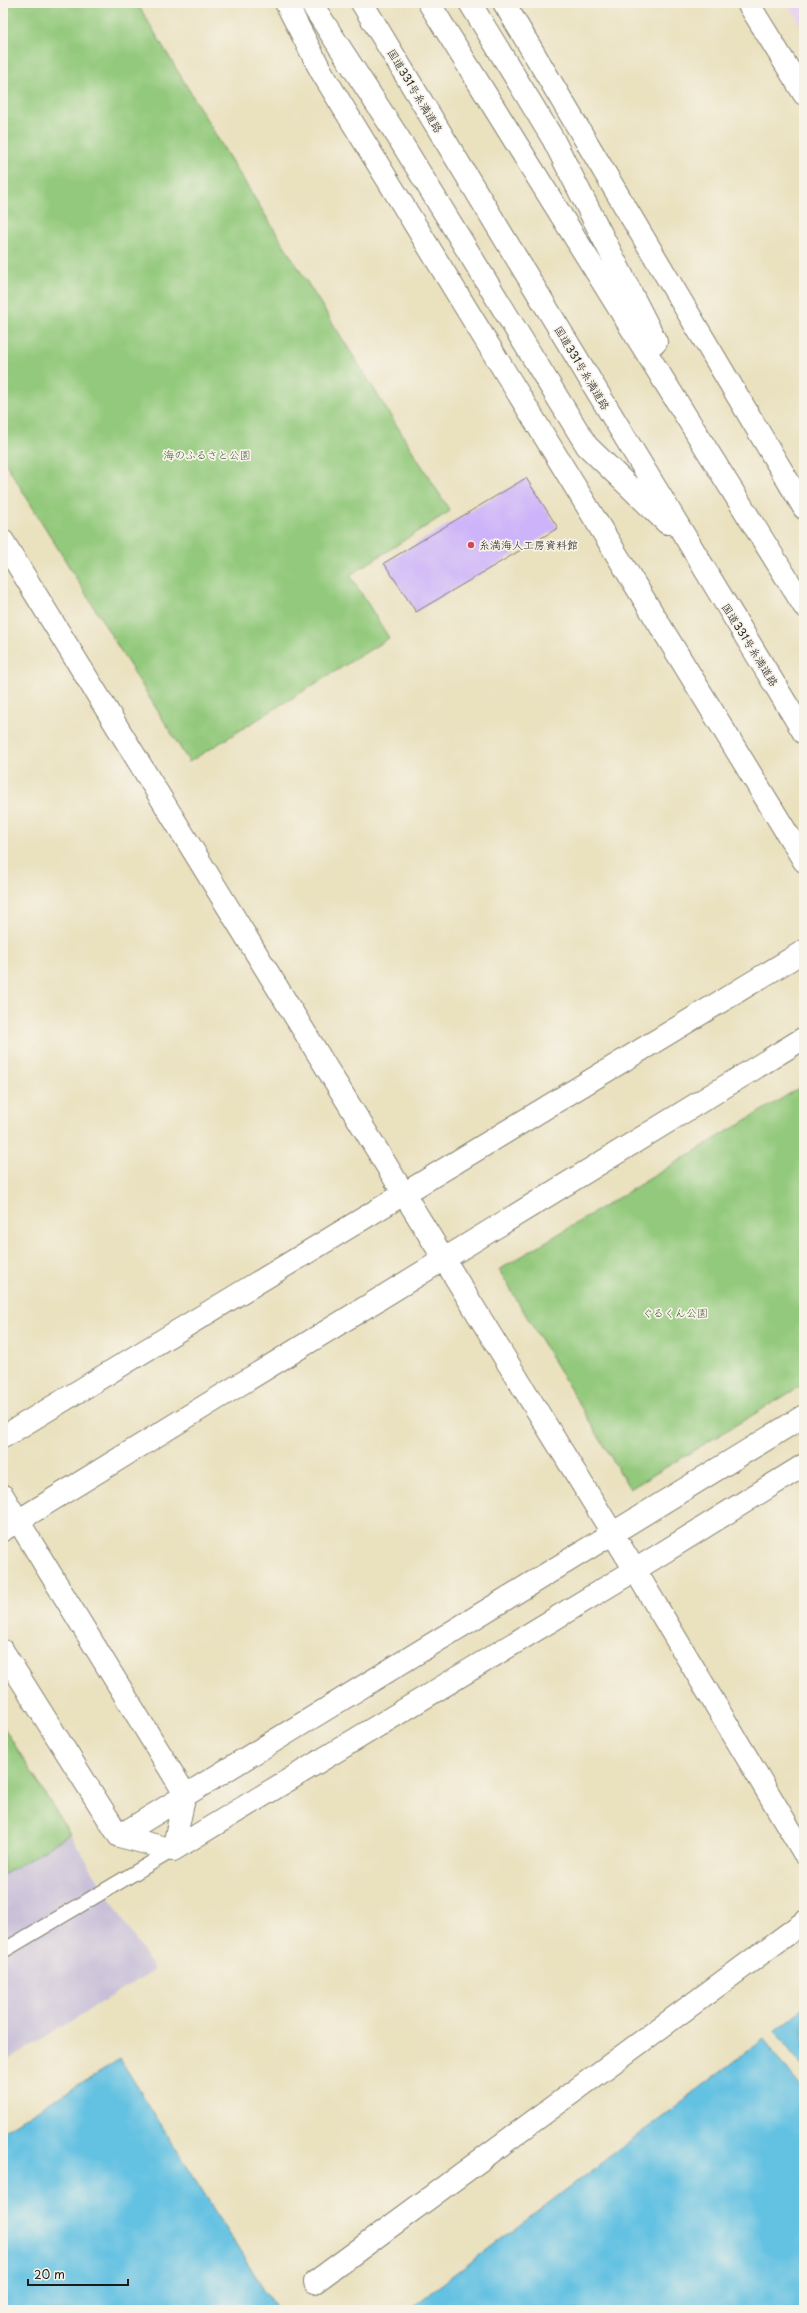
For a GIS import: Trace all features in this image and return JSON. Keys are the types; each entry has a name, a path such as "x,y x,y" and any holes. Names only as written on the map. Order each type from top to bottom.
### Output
{"main road":[{"path":"286,3 325,78 804,862"},
{"path":"311,3 398,137 587,446 688,543"},
{"name":"国道331号糸満道路","path":"362,3 804,733"},
{"path":"429,3 804,606"},
{"path":"470,3 553,139 722,472"},
{"path":"504,3 804,508"},
{"path":"748,3 804,94"},
{"path":"3,541 635,1570 804,1853"},
{"path":"3,1437 804,951"},
{"path":"11,1525 443,1258 804,1038"},
{"path":"119,1836 185,1794 613,1535 804,1416"},
{"path":"3,1651 119,1836 173,1850 635,1570 804,1465"},
{"path":"3,1496 11,1525 185,1794 173,1850"},
{"path":"315,2282 804,1922"}],"lane":[{"path":"3,1951 173,1850"}],"shaded area":[{"path":"787,3 804,3 804,30"},
{"path":"70,1834 154,1970 3,2063 3,1875"}],"green space":[{"name":"海のふるさと公園","path":"3,3 137,3 229,157 450,511 350,575 389,638 189,762 3,459"},
{"name":"ぐるくん公園","path":"804,1085 804,1384 630,1489 499,1270"},
{"path":"3,1726 70,1834 3,1875"}],"water":[{"path":"804,2009 804,2069 775,2031"},
{"path":"764,2039 804,2092 804,2310 408,2310"},
{"path":"120,2059 277,2310 3,2310 3,2131"}],"building":[{"name":"糸満海人工房資料館","path":"526,478 558,528 416,612 384,563"}],"place":[{"name":"糸満海人工房資料館","path":"471,545"}]}
